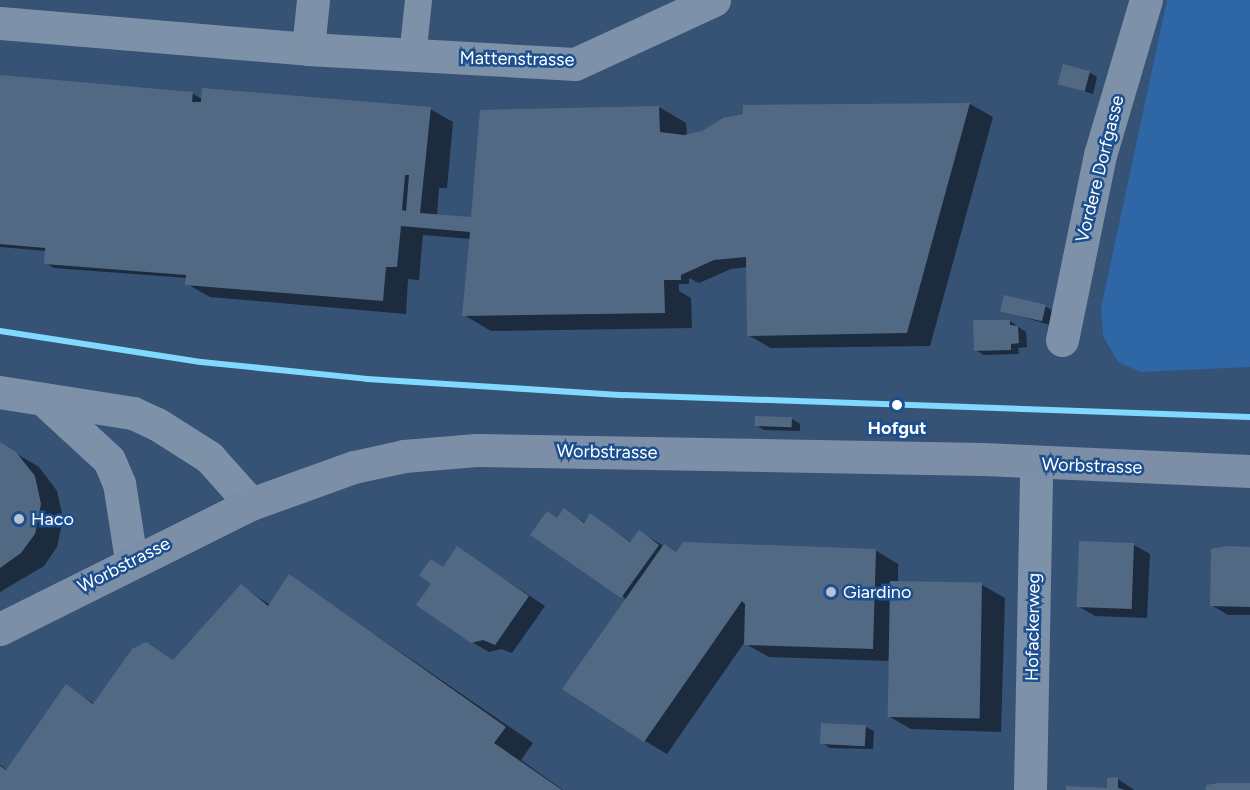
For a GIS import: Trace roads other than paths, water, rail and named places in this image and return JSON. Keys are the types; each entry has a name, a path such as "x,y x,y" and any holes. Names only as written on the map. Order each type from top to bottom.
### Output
{"main road":[{"name":"Worbstrasse","path":"0,629 131,560 251,504 354,467 405,456 476,450 983,459 1036,464 1250,471"}],"street":[{"path":"308,49 313,0"},
{"name":"Mattenstrasse","path":"0,23 308,49 575,64 714,0"},
{"name":"Vordere Dorfgasse","path":"1062,340 1100,155 1146,0"},
{"path":"0,392 133,413 157,423 208,457 251,504"},
{"path":"44,400 109,460 119,483 131,560"},
{"name":"Hofackerweg","path":"1030,790 1036,464"}],"lane":[{"path":"412,56 418,0"}],"place":[{"name":"Hofgut","path":"897,405"},
{"name":"Haco","path":"19,519"},
{"name":"Giardino","path":"831,592"}]}
